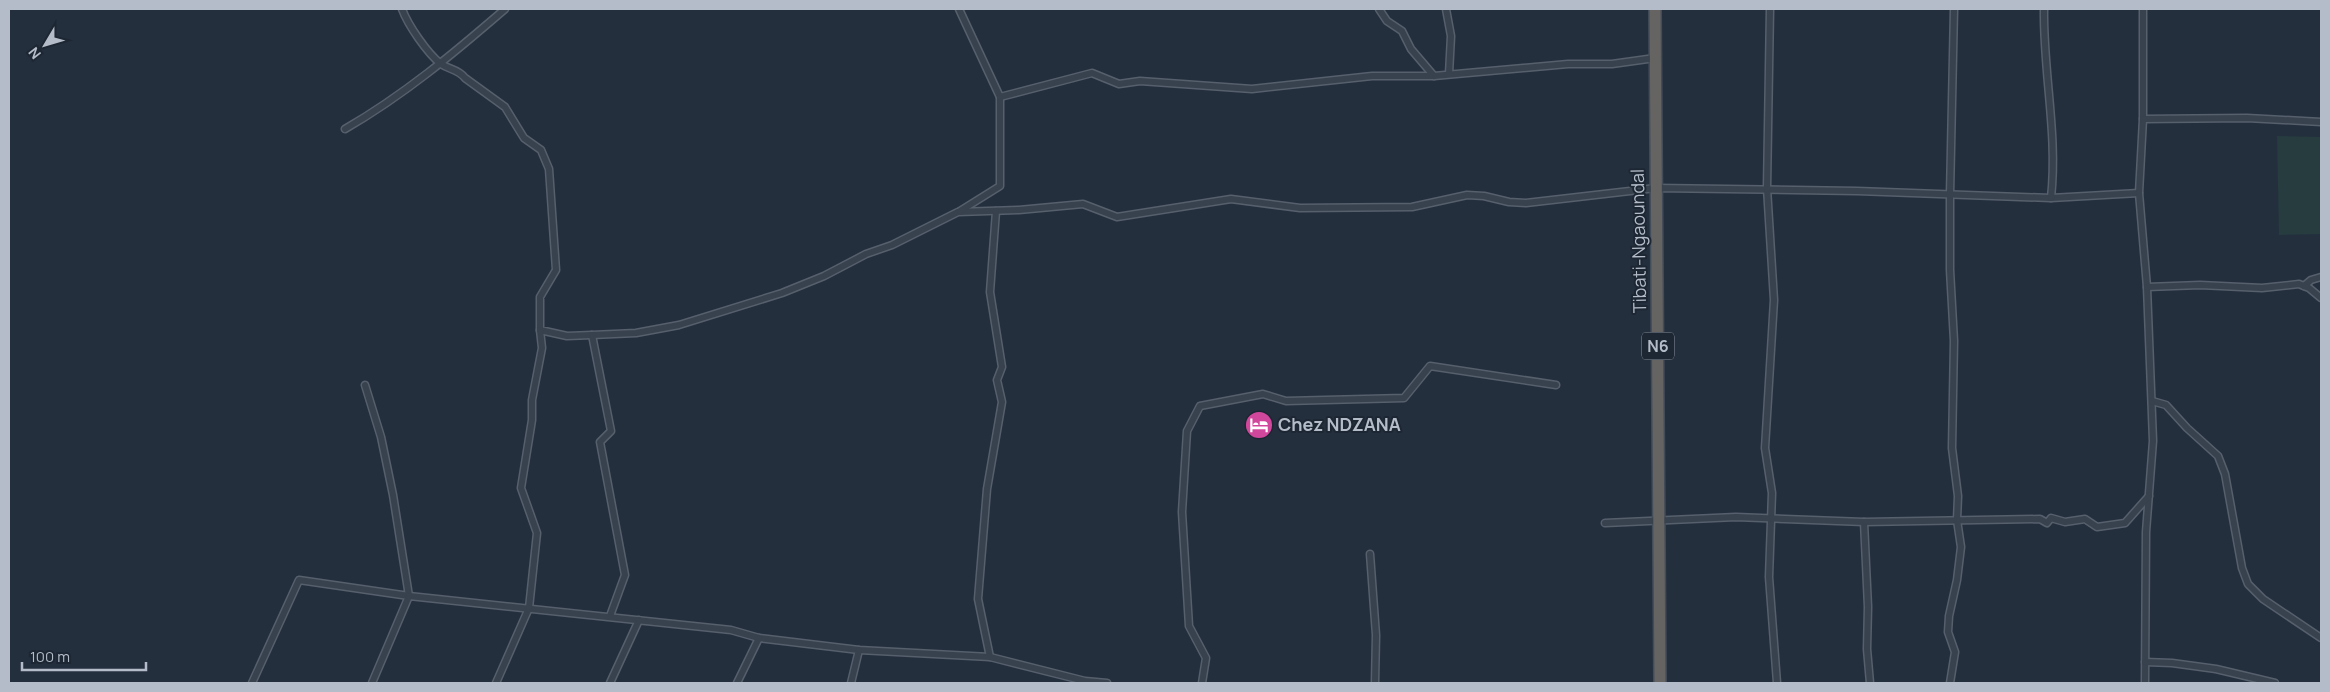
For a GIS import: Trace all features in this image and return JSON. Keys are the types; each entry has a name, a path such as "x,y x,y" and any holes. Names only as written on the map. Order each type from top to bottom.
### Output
{"highway":[{"name":"Tibati-Ngaoundal","path":"1654,9 1660,683"}],"street":[{"path":"402,9 421,42 442,64 460,72 465,78 505,107 524,138 541,150 549,169 556,270 540,297 542,348 532,400 532,420 520,488 537,532 530,608 496,683"},
{"path":"345,129 379,109 442,64 505,9"},
{"path":"540,330 567,336 636,333 679,325 782,293 824,276 866,254 892,246 958,212 1000,186 1000,97 959,9"},
{"path":"1379,9 1387,21 1402,31 1411,48 1434,76"},
{"path":"1446,9 1451,36 1449,74"},
{"path":"1770,9 1767,188 1774,300 1765,448 1772,486 1769,577 1776,683"},
{"path":"1950,683 1955,652 1948,632 1949,616 1957,580 1961,546 1957,520 1958,496 1952,448 1954,340 1950,270 1950,194 1955,41 1954,9"},
{"path":"2044,9 2048,85 2053,121 2054,160 2051,198"},
{"path":"2143,9 2143,119 2140,193 2147,287 2153,441 2146,532 2145,683"},
{"path":"1000,97 1092,73 1120,84 1140,81 1252,89 1372,76 1434,76 1568,64 1612,64 1654,58"},
{"path":"2143,119 2247,118 2321,122"},
{"path":"958,212 1083,204 1117,217 1231,199 1300,208 1412,207 1467,196 1484,196 1509,202 1526,203 1656,188 1767,188 2051,198 2140,193"},
{"path":"990,657 978,599 987,489 1002,402 997,380 1002,368 990,292 996,211"},
{"path":"2304,286 2311,280 2321,277"},
{"path":"2147,287 2200,285 2262,288 2296,284 2304,286 2321,298"},
{"path":"592,335 611,431 600,442 626,575 610,616"},
{"path":"1202,683 1206,658 1189,626 1182,512 1187,431 1200,406 1263,394 1286,401 1404,398 1430,366 1556,385"},
{"path":"365,385 381,437 393,495 409,596 372,683"},
{"path":"2152,401 2166,405 2187,428 2218,456 2224,474 2240,559 2248,584 2263,599 2321,638"},
{"path":"1604,523 1772,517 1864,522 2040,518 2047,523 2051,518 2065,522 2085,519 2097,527 2125,523 2149,496"},
{"path":"1864,522 1868,607 1867,650 1870,683"},
{"path":"1370,554 1376,635 1375,683"},
{"path":"252,683 299,580 409,596 731,630 759,638 859,650 990,657 1085,682 1107,683"},
{"path":"610,683 639,620"},
{"path":"737,683 759,638"},
{"path":"851,683 859,650"},
{"path":"2145,662 2172,663 2216,669 2276,683"}],"green space":[{"path":"2277,136 2321,137 2321,234 2279,235"}],"place":[{"name":"Chez NDZANA","path":"1259,425"}]}
